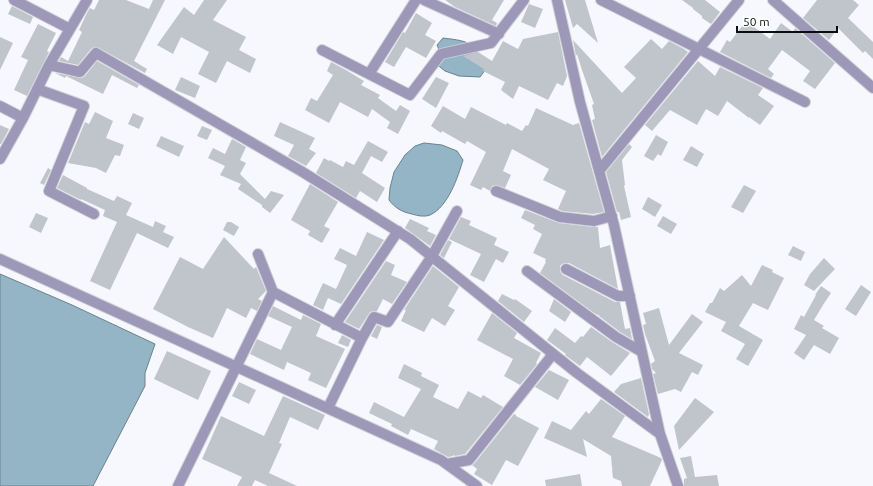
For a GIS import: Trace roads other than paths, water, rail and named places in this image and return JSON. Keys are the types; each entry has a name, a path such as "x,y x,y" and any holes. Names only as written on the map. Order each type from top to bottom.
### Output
{"street":[{"path":"14,0 70,30"},
{"path":"0,159 23,118 49,65 87,0"},
{"path":"369,74 416,0"},
{"path":"424,0 499,34"},
{"path":"322,50 410,95 441,54 491,43 524,0"},
{"path":"557,0 580,102 612,216 660,434 678,486"},
{"path":"601,0 805,102"},
{"path":"599,170 739,0"},
{"path":"774,0 873,88"},
{"path":"49,65 80,72 96,53 301,171 410,239 576,372 660,434"},
{"path":"37,89 84,106 49,191 94,214"},
{"path":"0,106 23,118"},
{"path":"496,191 560,217 594,221 612,216"},
{"path":"328,408 362,338 374,317 388,322 432,256 457,211"},
{"path":"335,325 398,231"},
{"path":"258,254 273,292 362,338"},
{"path":"0,259 441,460 477,486"},
{"path":"566,269 618,296 630,296"},
{"path":"527,271 616,337 642,352"},
{"path":"178,486 273,292"},
{"path":"447,464 468,460 553,354"}],"water":[{"path":"443,38 457,40 472,46 486,69 480,77 459,76 445,71 435,63 441,54 437,45"},
{"path":"424,143 442,145 457,151 463,160 455,183 447,199 436,211 430,215 424,216 402,211 389,200 394,172 405,155 415,146"},
{"path":"0,274 72,305 155,344 145,373 145,386 93,486 0,486"}]}
